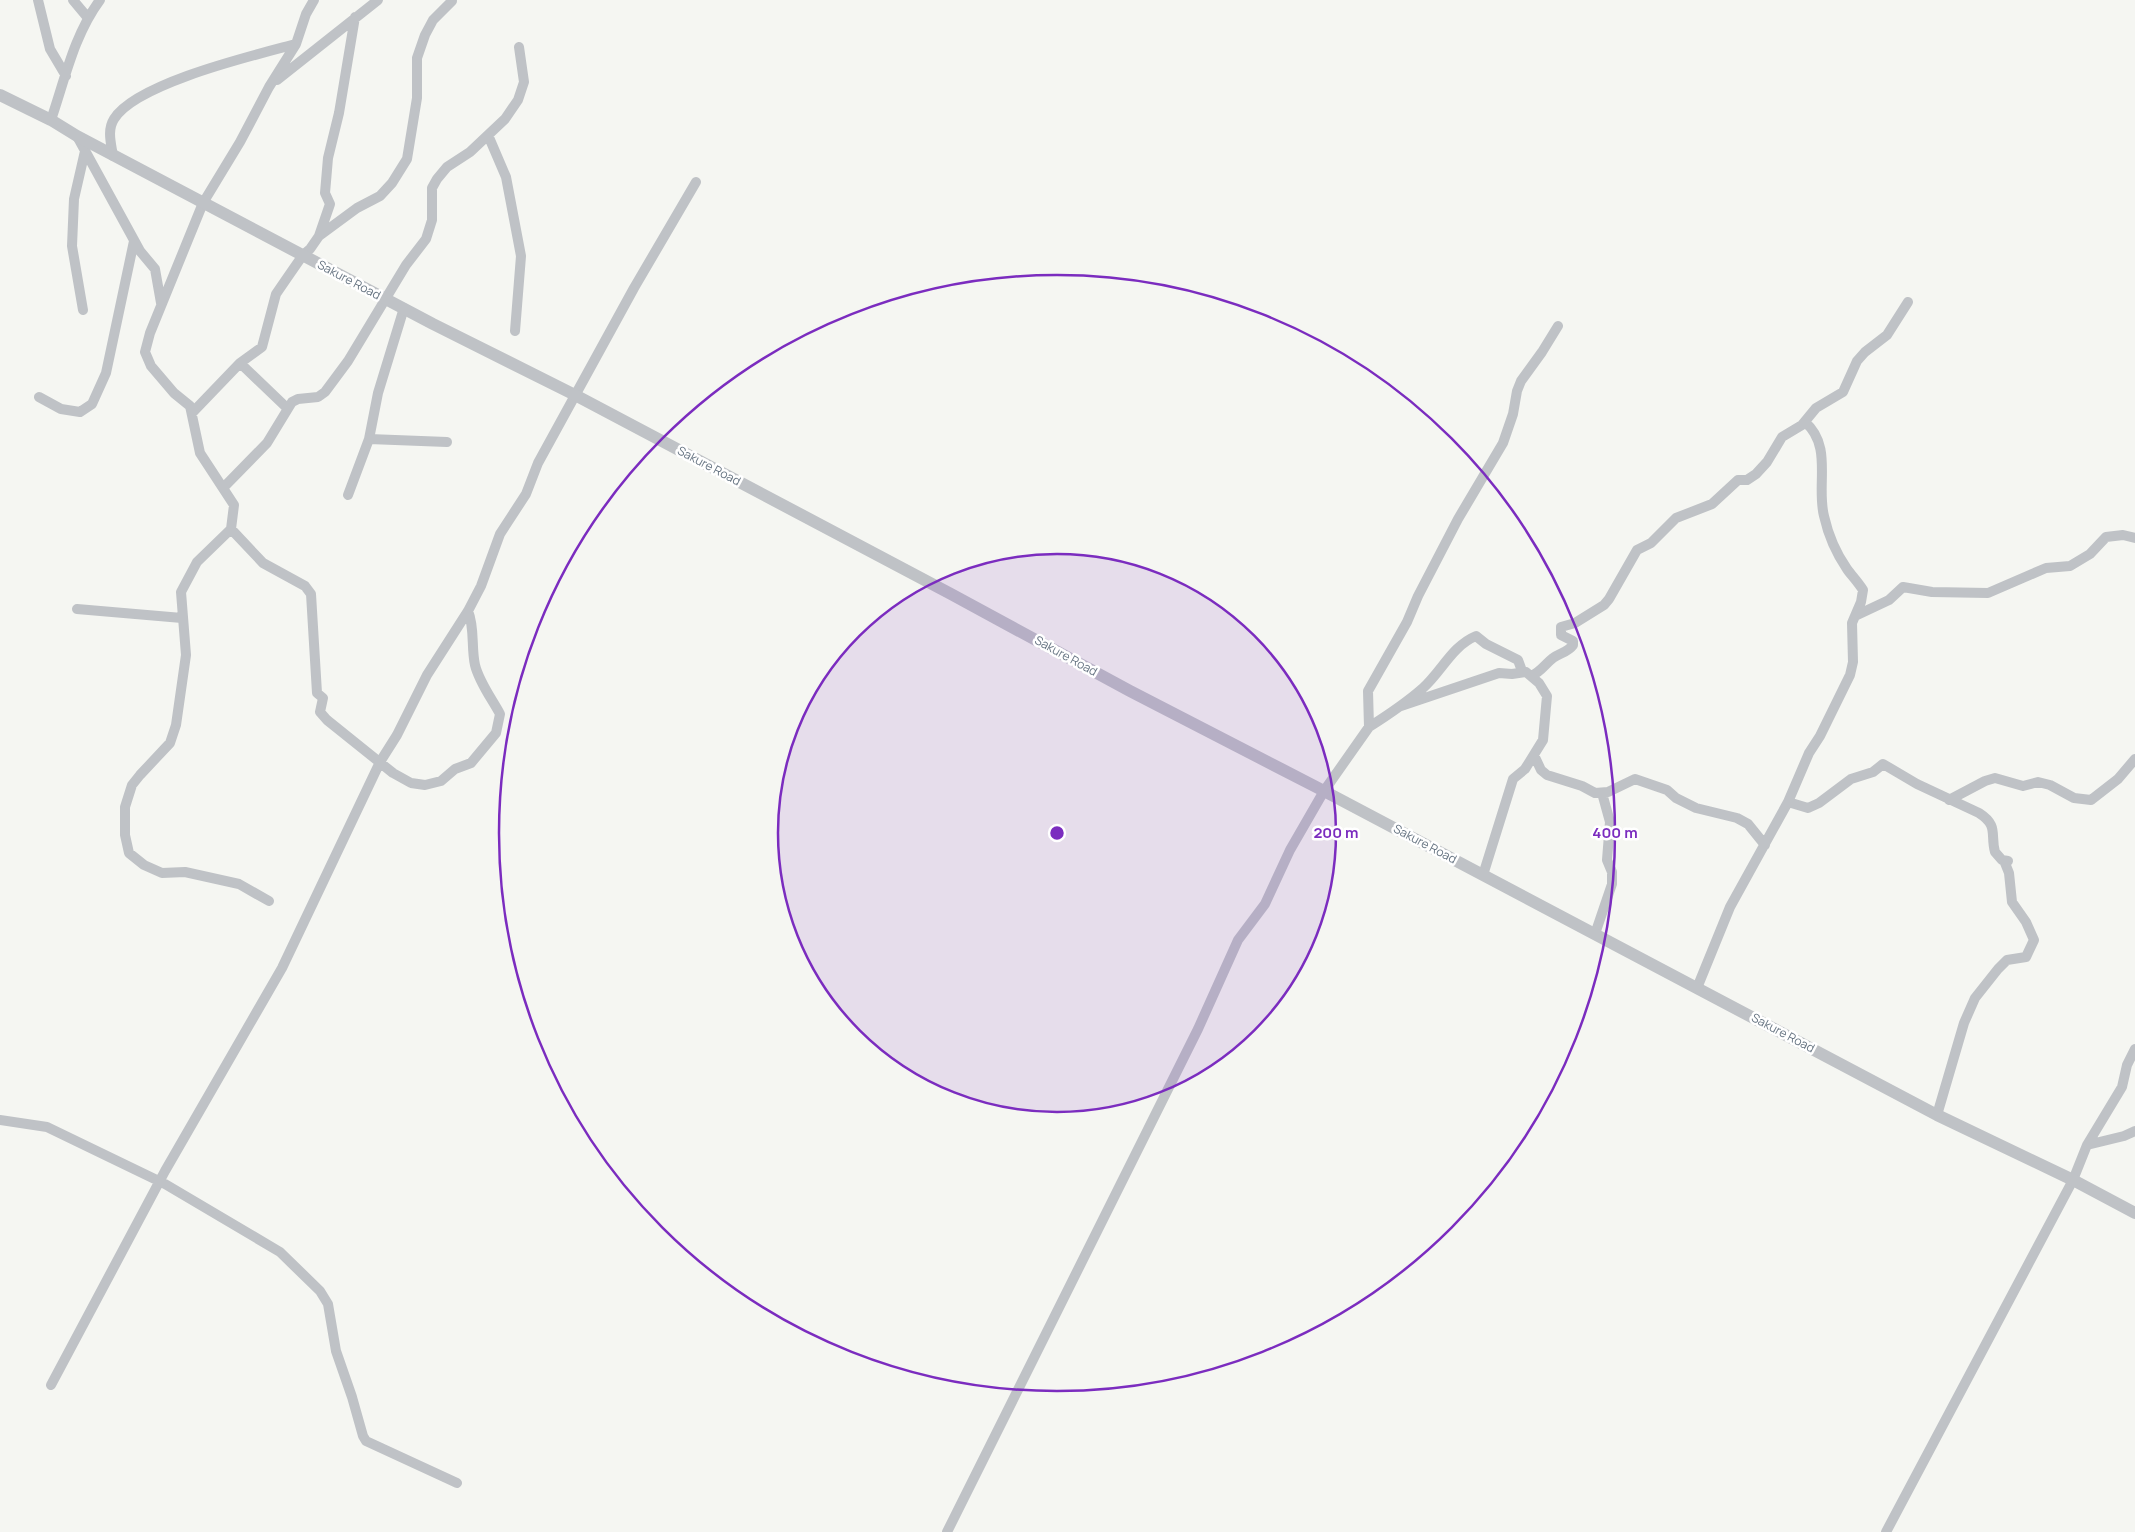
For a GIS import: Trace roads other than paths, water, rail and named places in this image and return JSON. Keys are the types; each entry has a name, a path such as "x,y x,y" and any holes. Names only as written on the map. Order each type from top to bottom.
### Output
{"street":[{"path":"38,0 50,49 66,76"},
{"path":"72,0 88,18"},
{"path":"51,120 75,44 88,18 100,0"},
{"path":"269,901 239,884 185,872 162,873 144,865 129,852 125,835 125,807 132,785 170,743 176,725 186,655 181,592 197,562 231,529 234,505 200,452 190,406 162,381 145,352 150,333 203,203 240,142 269,87 296,44 306,14 314,0"},
{"path":"269,87 378,0"},
{"path":"319,236 357,208 380,196 392,183 407,158 417,98 417,58 425,34 433,20 452,1"},
{"path":"192,413 240,363 262,347 276,294 319,236 330,204 324,193 328,158 339,113 355,17"},
{"path":"113,156 109,135 113,120 123,107 146,92 202,72 296,44"},
{"path":"224,487 267,442 292,402 298,399 318,397 325,392 348,361 385,298 426,239 432,220 432,188 437,179 447,167 470,152 505,119 518,100 524,82 519,47"},
{"name":"Sakure Road","path":"0,95 51,120 113,156 303,256 576,395 935,585 1130,692 1324,791 1937,1115 2074,1180 2135,1213"},
{"path":"488,135 506,177 521,256 515,331"},
{"path":"77,136 140,252 155,269 162,304"},
{"path":"83,310 72,246 74,199 85,151"},
{"path":"51,1385 159,1182 282,968 380,762 397,735 427,675 468,611 500,534 526,494 538,463 634,288 696,182"},
{"path":"39,397 61,409 80,412 92,404 106,372 134,240"},
{"path":"1401,706 1499,673 1527,674 1544,668 1554,658 1570,649 1574,645 1573,640 1561,635 1561,627 1566,624 1575,623 1604,605 1637,550 1651,543 1676,518 1712,504 1736,482 1750,479 1766,462 1782,437 1804,422 1816,408 1842,392 1857,361 1865,352 1887,335 1908,302"},
{"path":"348,495 369,439 378,393 404,308"},
{"path":"1369,727 1368,692 1407,622 1418,596 1458,519 1499,451 1514,414 1517,391 1521,381 1558,326"},
{"path":"240,363 287,408"},
{"path":"1696,988 1730,907 1788,802 1809,753 1820,736 1850,675 1853,662 1852,623 1861,602 1863,590 1840,558 1829,533 1822,504 1822,456 1812,430 1804,422"},
{"path":"369,439 447,442"},
{"path":"231,529 263,563 305,586 311,594 317,693 323,698 320,712 326,720 380,762 411,783 425,786 441,781 455,768 471,762 496,733 500,714 476,667 473,652 472,620 468,611"},
{"path":"1855,616 1889,600 1903,587 1932,592 1988,593 2049,567 2070,566 2090,554 2106,537 2123,535 2135,538"},
{"path":"77,609 182,618"},
{"path":"947,1532 1198,1029 1238,940 1266,904 1290,850 1324,791 1369,727 1401,706 1424,687 1460,645 1476,636 1518,660 1527,674 1547,696 1544,740 1525,769 1513,779 1483,875"},
{"path":"1534,755 1541,770 1547,775 1582,786 1595,793 1608,792 1635,779 1667,790 1676,798 1696,808 1737,818 1748,824 1765,845"},
{"path":"1949,800 1984,781 1995,778 2023,786 2038,782 2050,785 2074,798 2090,800 2118,779 2135,759"},
{"path":"1788,802 1808,808 1819,803 1851,779 1872,772 1883,764 1949,800 1979,813 1987,818 1992,826 1995,852 2002,860 2008,861 2005,863 2009,873 2012,902 2026,922 2034,940 2026,957 2008,960 1998,969 1975,998 1964,1023 1937,1115"},
{"path":"1595,934 1612,884 1612,872 1607,860 1610,822 1602,793"},
{"path":"1886,1532 2074,1180 2087,1145 2122,1087 2126,1078 2127,1065 2135,1049"},
{"path":"0,1120 47,1127 159,1182 280,1252 320,1291 328,1304 336,1351 366,1442 457,1483"},
{"path":"2087,1145 2124,1136 2135,1131"}]}
